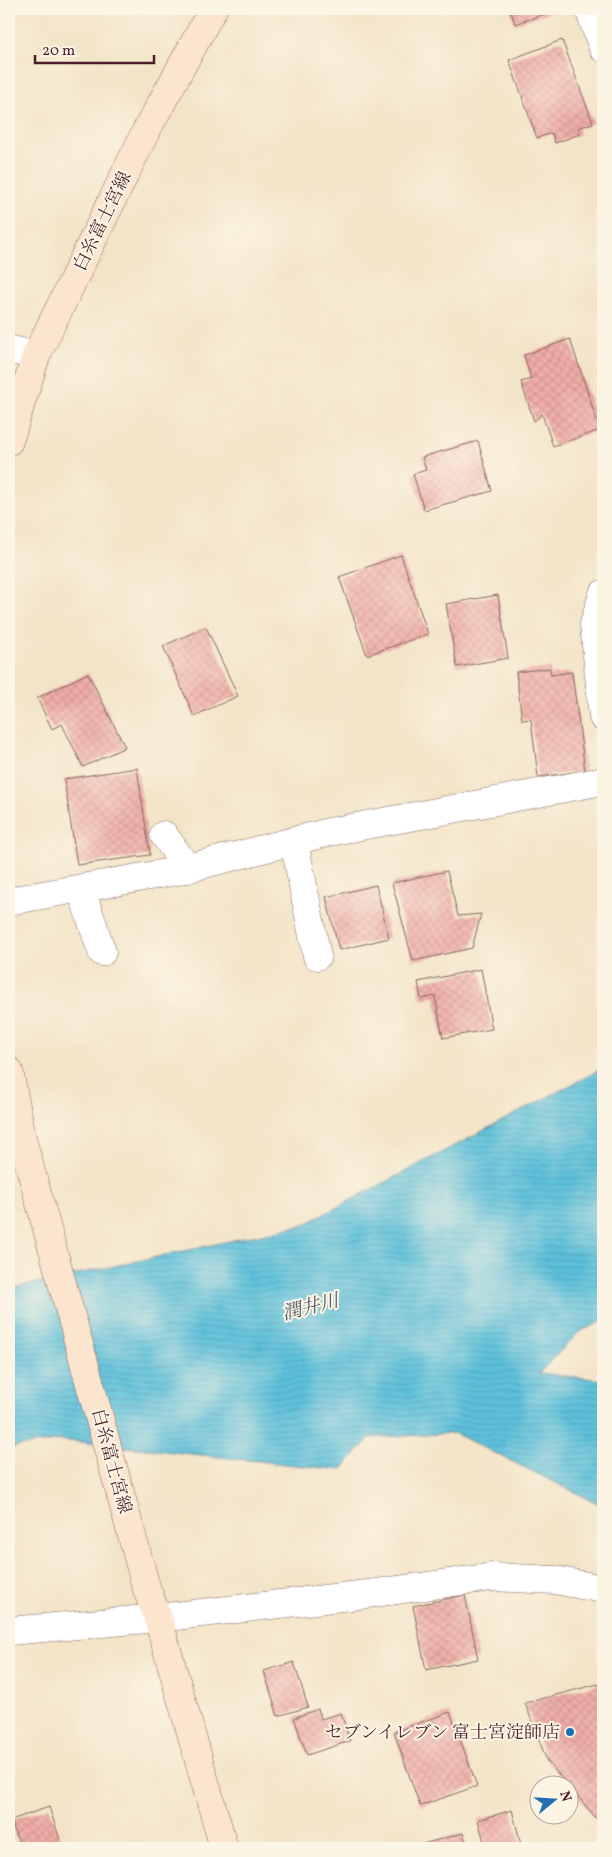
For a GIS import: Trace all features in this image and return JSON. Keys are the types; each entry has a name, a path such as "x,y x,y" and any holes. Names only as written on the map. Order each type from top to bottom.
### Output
{"main road":[{"name":"白糸富士宮線","path":"9,441 36,356 146,130 213,9"},
{"name":"白糸富士宮線","path":"9,1070 23,1142 147,1590 158,1618 224,1848"}],"street":[{"path":"589,9 603,48"},
{"path":"9,349 36,356"},
{"path":"603,594 599,623 603,717"},
{"path":"9,901 188,869 329,832 603,781"},
{"path":"164,835 188,869"},
{"path":"294,841 318,956"},
{"path":"81,889 102,952"},
{"path":"9,1632 158,1618 368,1594 492,1577 555,1580 603,1588"}],"water":[{"name":"潤井川","path":"603,1068 603,1321 579,1332 539,1373 603,1380 603,1506 454,1433 370,1438 341,1470 61,1440 9,1448 9,1289 303,1225"}],"building":[{"path":"510,9 550,9 551,12 515,24"},
{"path":"562,40 593,123 578,128 580,134 555,143 552,133 537,138 509,60"},
{"path":"570,339 600,430 553,446 542,414 534,421 521,382 531,379 524,355"},
{"path":"478,441 492,491 424,510 413,474 426,470 422,457"},
{"path":"401,555 428,634 367,655 339,577"},
{"path":"498,595 508,658 457,667 446,604"},
{"path":"206,627 238,696 194,716 163,646"},
{"path":"550,668 551,675 572,672 585,771 538,777 531,719 522,720 516,672"},
{"path":"88,673 125,747 83,767 62,724 52,729 37,698"},
{"path":"137,768 150,855 77,865 64,779"},
{"path":"447,871 458,916 481,914 472,948 413,961 392,883"},
{"path":"376,885 389,938 339,950 326,897"},
{"path":"481,969 492,1029 443,1038 435,996 421,999 418,982"},
{"path":"465,1595 478,1659 426,1670 413,1606"},
{"path":"294,1662 308,1707 278,1716 264,1671"},
{"name":"セブンイレブン 富士宮淀師店","path":"598,1684 603,1691 603,1820 600,1823 580,1799 580,1774 558,1774 547,1761 525,1703"},
{"path":"318,1709 321,1719 341,1713 350,1741 307,1755 294,1718"},
{"path":"450,1712 477,1786 420,1806 394,1732"},
{"path":"49,1807 63,1848 20,1848 11,1820"},
{"path":"512,1810 522,1848 480,1848 479,1846 485,1845 478,1820"},
{"path":"463,1833 467,1848 408,1848"}],"place":[{"name":"セブンイレブン 富士宮淀師店","path":"570,1732"}]}
